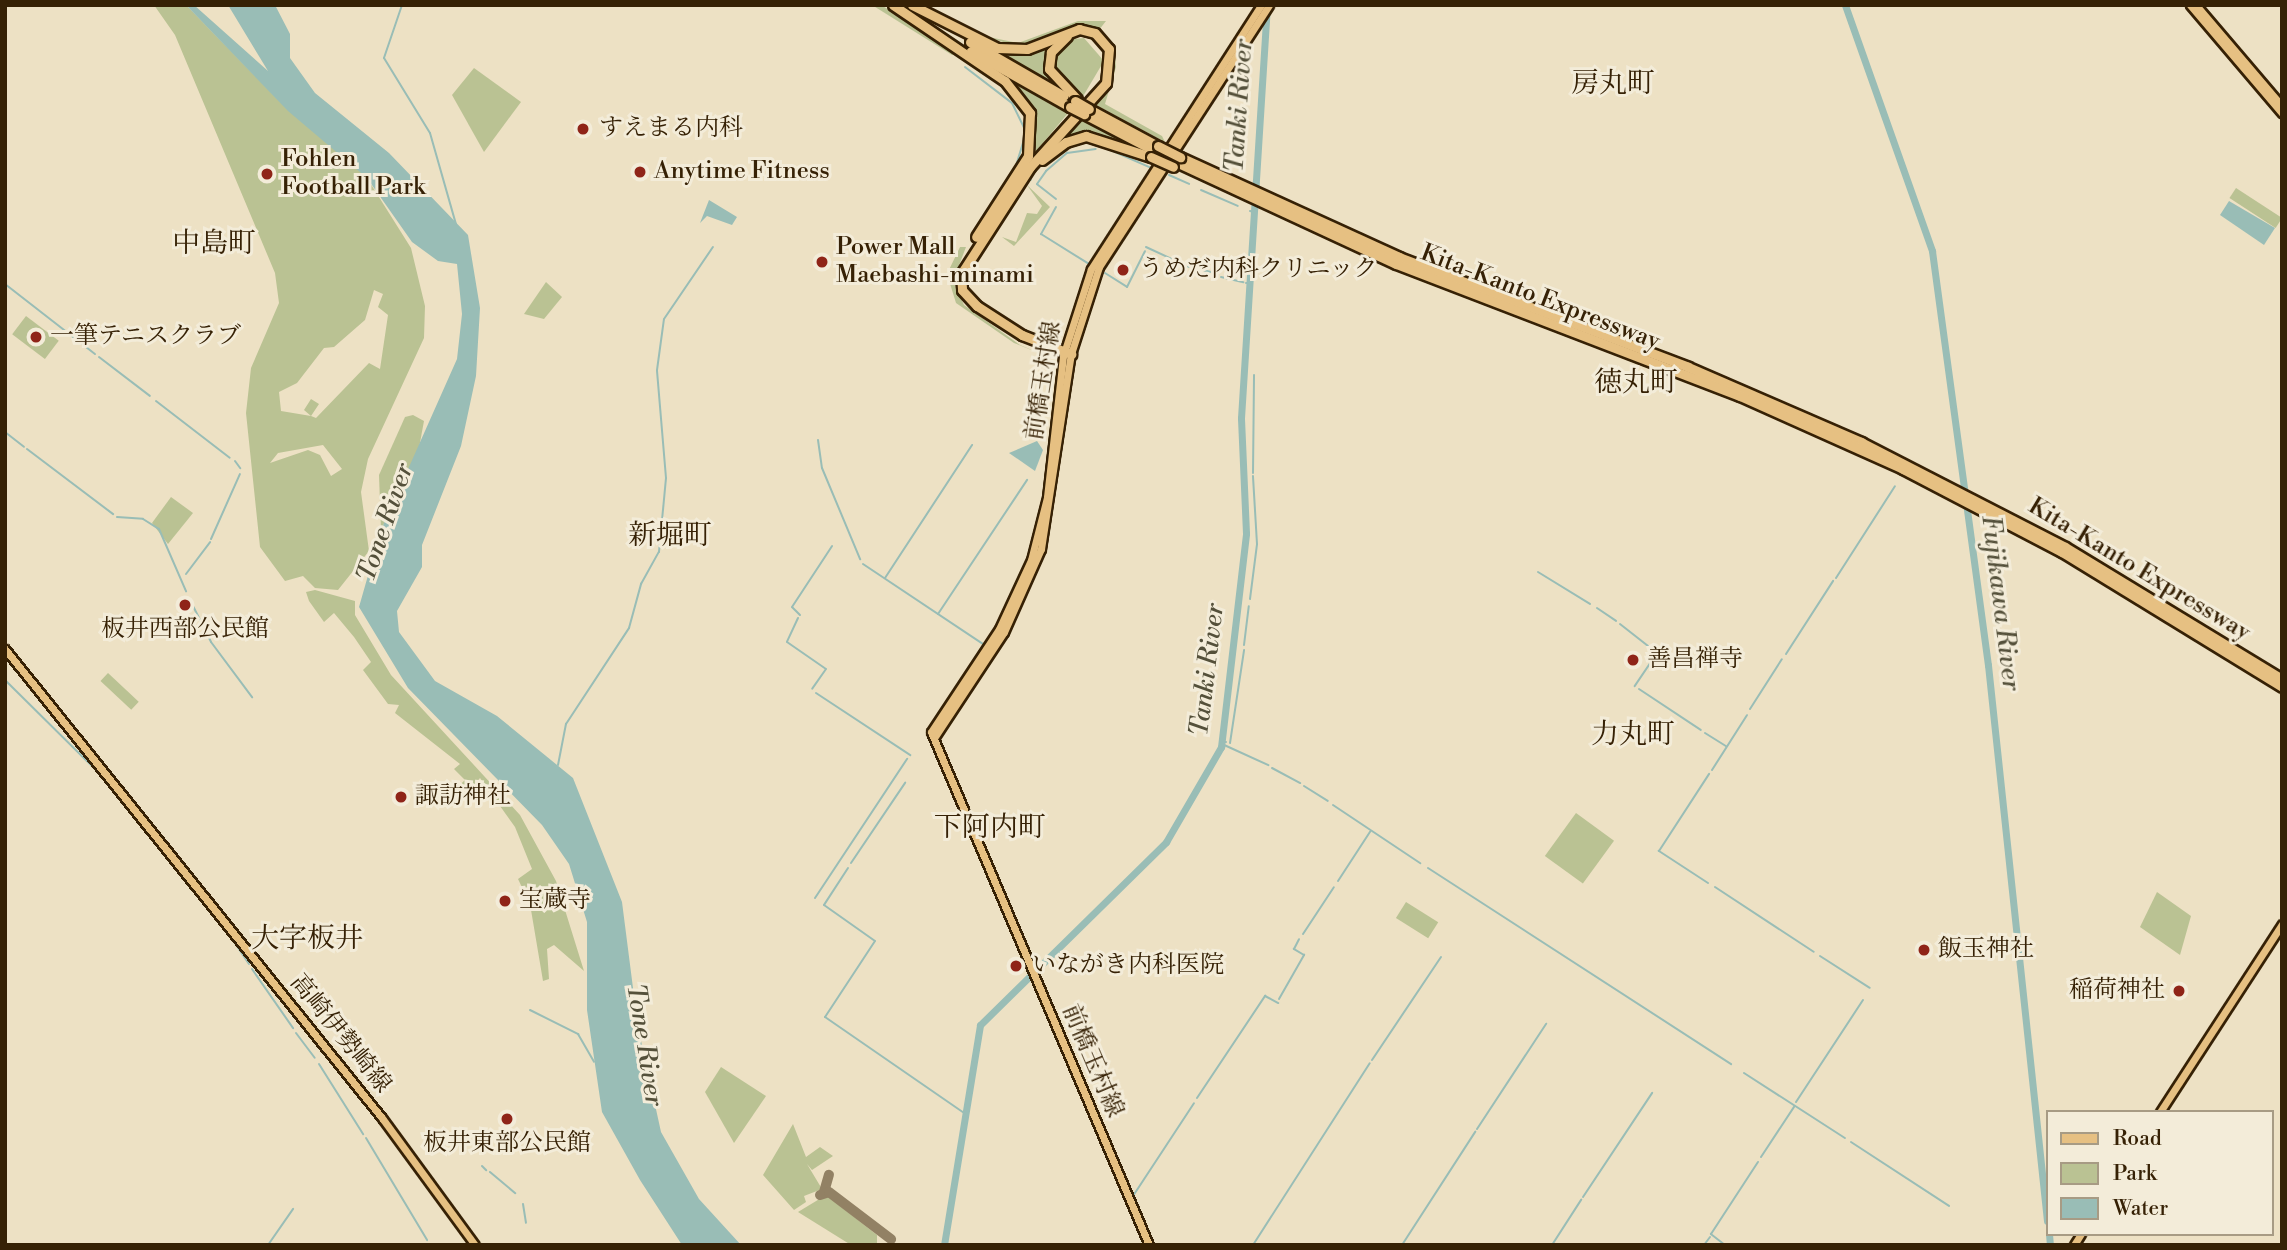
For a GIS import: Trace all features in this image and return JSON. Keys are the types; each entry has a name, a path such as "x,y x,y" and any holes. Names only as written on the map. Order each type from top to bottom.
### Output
{"highway":[{"path":"894,5 1074,102 1155,151"},
{"path":"910,5 976,50 1013,87 1030,113 1031,148 1016,183"},
{"path":"976,50 1019,50 1085,29 1099,36 1111,54 1106,83 1016,183"},
{"path":"1066,353 1020,340 959,292 959,264 1016,183 1106,75 1105,48 1081,33 1062,38 1049,57 1054,80 1074,102"},
{"path":"1016,183 1053,149 1079,138 1107,138 1155,151"},
{"name":"Kita-Kanto Expressway","path":"1155,151 1246,195 1456,288 1740,396 1958,493 2282,679"},
{"name":"Kita-Kanto Expressway","path":"1977,503 2282,687"}],"main road":[{"name":"前橋玉村線","path":"1066,353 1100,267 1269,5"},
{"path":"2190,5 2282,113"},
{"path":"2196,5 2282,106"},
{"name":"前橋玉村線","path":"1149,1245 932,735 1004,632 1037,561 1050,516 1066,353 1094,263 1259,8"},
{"name":"高崎伊勢崎線","path":"5,649 383,1118 475,1245"},
{"path":"2161,1110 2282,924"}],"green space":[{"path":"154,5 186,5 288,110 330,140 367,178 411,248 425,306 424,338 368,459 361,492 369,551 338,590 315,588 303,576 285,581 260,547 246,413 251,368 279,303 275,273 175,35","holes":["374,290 383,294 378,307 388,315 380,369 369,363 316,418 281,411 279,392 297,383 324,348 334,347 365,320","323,445 342,469 331,476 320,455 308,450 270,463 278,453"]},
{"path":"872,5 881,5 959,53 952,55"},
{"path":"1078,21 1106,21 1099,30 1111,45 1115,56 1116,67 1105,104 1162,136 1165,142 1092,103 1112,79 1114,56 1083,26 1017,46 979,35 1018,43"},
{"path":"1084,38 1104,61 1082,98 1053,73 1052,58 1065,40"},
{"path":"1054,41 1045,68 1058,87 987,47"},
{"path":"474,68 521,102 484,152 452,95"},
{"path":"993,68 1069,112 1031,157 1031,108"},
{"path":"1078,116 1148,153 1097,134 1057,143"},
{"path":"1027,185 1050,207 1014,246 1002,237 1016,242 1027,213 1037,214 1042,206"},
{"path":"2236,188 2282,218 2276,228 2229,198"},
{"path":"960,247 966,247 953,281 964,305 1020,345 1051,358 1014,343 956,303 947,274"},
{"path":"546,282 562,297 544,319 524,314"},
{"name":"一筆テニスクラブ","path":"26,316 59,341 45,359 12,334"},
{"path":"311,399 319,404 311,416 304,410"},
{"path":"413,415 424,421 419,448 381,530 379,475 405,417"},
{"path":"171,497 193,513 168,544 152,523"},
{"path":"315,590 355,601 355,615 391,675 520,815 556,881 584,971 554,945 547,949 549,979 543,981 530,904 518,879 532,869 515,827 480,778 475,784 485,797 477,791 455,802 449,795 465,780 454,769 460,764 395,713 399,705 388,704 363,670 371,662 354,637 334,613 324,622 309,601 306,592"},
{"path":"108,673 139,702 131,710 100,681"},
{"path":"1576,813 1614,841 1583,884 1545,856"},
{"path":"2157,892 2191,916 2180,955 2140,927"},
{"path":"1406,902 1438,922 1428,938 1396,918"},
{"path":"721,1067 766,1096 734,1143 705,1092"},
{"path":"793,1124 806,1157 820,1147 833,1156 812,1170 807,1164 822,1189 804,1196 806,1202 794,1210 763,1175"},
{"path":"826,1195 877,1235 877,1245 851,1245 798,1212"}],"water":[{"name":"Tone River","path":"186,5 194,5 268,71 228,5 275,5 290,34 290,58 315,93 389,153 468,235 480,308 476,376 461,446 422,545 422,567 397,611 399,632 435,681 497,716 573,778 622,902 638,1027 661,1132 699,1199 741,1245 682,1245 640,1180 602,1112 587,1010 587,922 569,864 542,825 408,688 359,607 381,530 457,359 462,314 457,264 438,261 412,242 367,178 288,111"},
{"path":"709,200 737,217 732,225 707,216 700,223"},
{"path":"2229,201 2275,228 2264,245 2220,215"},
{"path":"1037,441 1043,450 1035,471 1009,453"}],"waterway":[{"path":"402,5 384,58 430,133 456,224"},
{"name":"Fujikawa River","path":"1845,5 1932,251 1988,665 2046,1212"},
{"name":"Tanki River","path":"944,1245 980,1025 1166,842 1221,747 1246,533 1241,418 1267,6"},
{"path":"965,67 1012,103 1025,130"},
{"path":"1015,169 1024,139"},
{"path":"1099,145 1149,167"},
{"path":"1056,199 1037,184 1046,171 1067,153 1096,149"},
{"path":"1169,175 1189,184"},
{"path":"1201,190 1238,206"},
{"path":"1056,207 1041,234 1089,264"},
{"name":"Tanki River","path":"1250,211 1254,212"},
{"path":"558,765 566,724 629,628 641,584 659,552 666,478 657,370 664,319 713,247"},
{"path":"1146,247 1189,267"},
{"path":"1105,273 1127,287 1145,251"},
{"path":"1198,269 1216,273"},
{"path":"1221,277 1243,282"},
{"path":"5,284 95,354"},
{"path":"99,357 150,396"},
{"path":"1253,473 1254,375"},
{"path":"156,401 230,458"},
{"path":"5,432 24,447"},
{"path":"818,440 822,468 860,559"},
{"path":"885,578 972,445"},
{"path":"27,449 113,514"},
{"path":"235,461 240,468"},
{"path":"211,539 240,474"},
{"path":"1250,599 1257,544 1253,476"},
{"path":"938,614 1027,480"},
{"path":"1836,578 1895,486"},
{"path":"117,517 143,519 159,529 186,591"},
{"path":"186,574 210,542"},
{"path":"800,615 792,607 832,546"},
{"path":"863,564 983,644"},
{"path":"1538,572 1590,604"},
{"path":"1786,654 1833,581"},
{"path":"189,598 211,642 252,697"},
{"path":"1244,645 1249,606"},
{"path":"1597,608 1616,621"},
{"path":"798,618 787,642 826,669 812,689"},
{"path":"1620,624 1657,653 1635,686"},
{"path":"1230,743 1244,650"},
{"path":"1750,709 1782,659"},
{"path":"5,680 97,771 201,898"},
{"path":"1639,689 1701,730"},
{"path":"816,693 910,755"},
{"path":"1712,770 1747,715"},
{"path":"1705,733 1726,746"},
{"path":"1222,744 1268,765"},
{"path":"815,898 907,759"},
{"path":"1272,768 1300,783"},
{"path":"1708,883 1659,851 1709,774"},
{"path":"851,863 905,783"},
{"path":"1304,786 1328,801"},
{"path":"1333,805 1420,863"},
{"path":"1338,881 1370,832"},
{"path":"848,868 824,905 875,941 825,1017 964,1113"},
{"path":"1428,868 1731,1064"},
{"path":"1303,934 1334,887"},
{"path":"1715,887 1814,952"},
{"path":"226,930 249,964"},
{"path":"1279,999 1304,955 1294,949 1299,939"},
{"path":"1820,956 1870,988"},
{"path":"1372,1060 1441,957"},
{"path":"252,969 293,1028"},
{"path":"1197,1098 1265,996 1278,1003"},
{"path":"1796,1102 1863,1000"},
{"path":"530,1010 578,1034 594,1062"},
{"path":"1477,1129 1546,1024"},
{"path":"296,1033 315,1058"},
{"path":"1253,1245 1370,1063"},
{"path":"319,1064 363,1134"},
{"path":"1744,1073 1845,1138"},
{"path":"1583,1197 1652,1093"},
{"path":"1153,1245 1133,1196 1194,1103"},
{"path":"1761,1157 1794,1107"},
{"path":"1402,1245 1475,1132"},
{"path":"366,1138 427,1240"},
{"path":"1851,1142 1949,1206"},
{"path":"1725,1245 1711,1234 1758,1162"},
{"path":"482,1166 486,1170"},
{"path":"490,1172 515,1193"},
{"path":"1552,1245 1581,1200"},
{"path":"523,1204 526,1223"},
{"path":"268,1245 293,1209"},
{"name":"Fujikawa River","path":"2049,1236 2050,1245"},
{"path":"1704,1245 1710,1237"}],"taxiway":[{"path":"824,1192 829,1175"},
{"path":"820,1195 829,1192 891,1239"}],"place":[{"name":"すえまる内科","path":"583,129"},
{"name":"Anytime Fitness","path":"640,172"},
{"name":"Fohlen Football Park","path":"267,174"},
{"name":"Power Mall Maebashi-minami","path":"822,262"},
{"name":"うめだ内科クリニック","path":"1123,270"},
{"name":"一筆テニスクラブ","path":"36,337"},
{"name":"板井西部公民館","path":"185,605"},
{"name":"善昌禅寺","path":"1633,660"},
{"name":"諏訪神社","path":"401,797"},
{"name":"宝蔵寺","path":"505,901"},
{"name":"飯玉神社","path":"1924,950"},
{"name":"いながき内科医院","path":"1016,966"},
{"name":"稲荷神社","path":"2179,991"},
{"name":"板井東部公民館","path":"507,1119"}],"district":[{"name":"房丸町","path":"1613,84"},
{"name":"中島町","path":"214,244"},
{"name":"徳丸町","path":"1636,383"},
{"name":"新堀町","path":"670,536"},
{"name":"力丸町","path":"1633,735"},
{"name":"下阿内町","path":"990,828"},
{"name":"大字板井","path":"307,939"}]}
